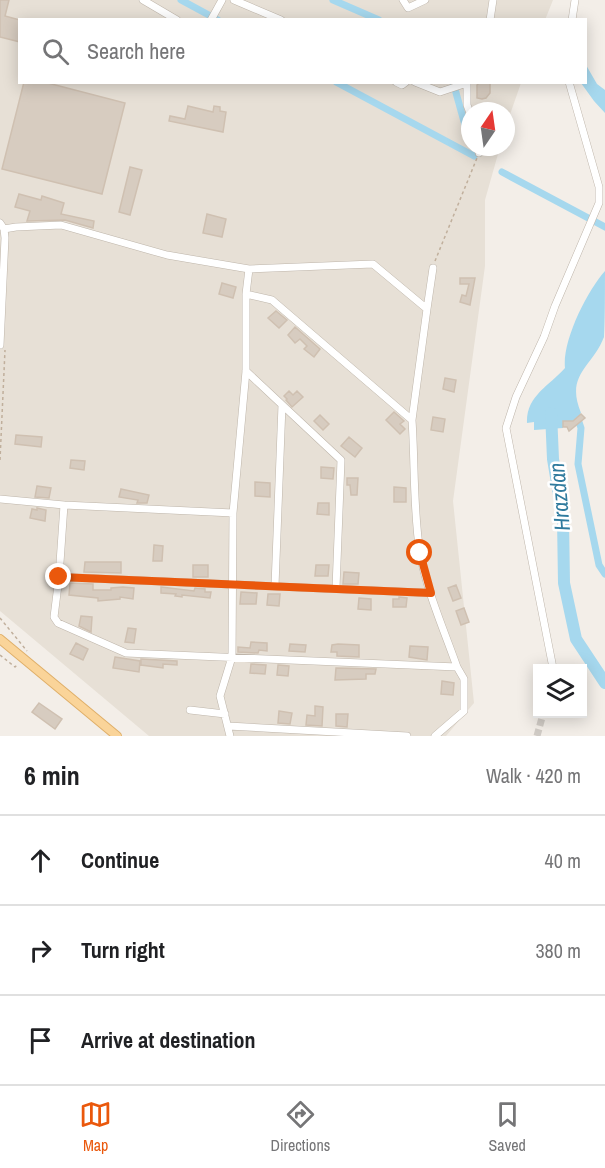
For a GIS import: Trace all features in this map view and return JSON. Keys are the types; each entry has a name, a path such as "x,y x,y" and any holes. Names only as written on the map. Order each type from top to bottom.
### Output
{"main road":[{"path":"0,639 117,736"}],"street":[{"path":"143,0 174,18"},
{"path":"212,18 222,0"},
{"path":"234,0 275,18"},
{"path":"403,0 408,8 425,0"},
{"path":"490,18 493,0"},
{"path":"572,18 575,0"},
{"path":"420,84 440,92 464,84"},
{"path":"467,84 467,102"},
{"path":"552,664 506,428 513,405 544,337 599,203 599,187 570,84"},
{"path":"0,345 2,226 61,225 167,255 249,269 373,264 427,309"},
{"path":"433,268 412,420 416,500 420,553 431,593 457,667 464,679 464,711 435,736"},
{"path":"230,736 220,696 232,657 232,513 246,371 246,294 249,269"},
{"path":"246,294 272,300 412,420"},
{"path":"246,371 341,460 336,588"},
{"path":"275,586 282,405"},
{"path":"0,499 64,505 232,513"},
{"path":"64,505 54,617 58,623 126,653 457,667"},
{"path":"59,577 431,593"},
{"path":"190,710 225,714"},
{"path":"228,726 406,736"}],"path":[{"path":"433,268 477,156"}],"shaded area":[{"path":"0,0 553,0 546,18 18,18 18,84 521,84 514,102 461,102 461,156 497,156 485,200 485,266 453,501 474,703 446,736 149,736 0,611"}],"water":[{"path":"587,67 597,84 605,90 605,113 582,84 587,84"},
{"path":"605,271 604,337 578,380 577,400 581,413 573,421 563,421 563,428 534,430 534,422 527,423 530,406 534,398 565,368 567,344 577,317"}],"building":[{"path":"0,0 9,0 5,16 18,19 18,42 0,37"},
{"path":"23,84 52,84 125,103 102,194 2,169"},
{"path":"490,84 490,93 486,98 477,98 477,85"},
{"path":"188,106 213,112 214,106 220,107 220,111 226,112 223,132 169,121 170,116 185,119"},
{"path":"130,167 142,170 130,215 119,212"},
{"path":"19,194 41,200 42,196 64,203 61,214 94,221 93,228 65,220 27,221 30,211 15,207"},
{"path":"207,214 226,219 222,237 203,233"},
{"path":"460,278 475,278 470,305 460,302 462,295 466,296 469,284 460,284"},
{"path":"222,283 236,287 233,298 219,294"},
{"path":"276,311 287,320 279,328 268,318"},
{"path":"295,327 320,349 314,357 304,349 307,346 300,339 295,343 288,335"},
{"path":"445,378 456,380 454,392 443,389"},
{"path":"289,391 293,395 297,391 303,397 292,407 284,396"},
{"path":"394,412 404,421 400,424 405,429 400,434 386,420"},
{"path":"581,414 585,418 569,431 567,427 563,427 563,421 573,421"},
{"path":"320,415 329,424 323,430 314,421"},
{"path":"433,417 445,419 443,432 431,430"},
{"path":"16,435 42,437 41,447 15,444"},
{"path":"349,437 362,448 355,457 341,446"},
{"path":"71,460 85,461 84,470 70,468"},
{"path":"321,467 334,468 333,479 321,478"},
{"path":"347,478 358,478 357,495 351,495"},
{"path":"255,482 270,483 270,497 255,496"},
{"path":"37,486 51,488 49,498 35,497"},
{"path":"394,487 406,488 406,502 394,502"},
{"path":"121,489 149,495 147,503 137,503 138,500 119,497"},
{"path":"318,503 329,503 329,515 317,514"},
{"path":"37,508 46,510 45,521 30,518 32,509 37,510"},
{"path":"154,545 163,546 162,561 153,561"},
{"path":"85,562 121,562 121,573 84,572"},
{"path":"193,565 208,565 208,577 193,577"},
{"path":"316,565 329,565 328,576 315,576"},
{"path":"344,572 359,573 358,584 343,584"},
{"path":"70,583 93,584 93,590 134,588 133,599 120,597 120,599 98,601 98,598 69,595"},
{"path":"456,585 461,598 453,601 448,588"},
{"path":"161,587 194,591 195,588 205,589 205,592 211,592 210,598 182,595 182,597 175,596 176,594 161,593"},
{"path":"241,592 257,593 256,604 240,604"},
{"path":"268,594 280,594 279,606 267,605"},
{"path":"399,597 407,598 406,607 393,607 393,599 399,599"},
{"path":"359,598 371,599 371,610 358,609"},
{"path":"464,608 469,622 461,625 456,611"},
{"path":"81,616 92,617 91,632 79,626"},
{"path":"128,628 136,629 134,643 125,642"},
{"path":"251,642 267,643 267,651 238,652 238,647 250,648"},
{"path":"76,643 88,649 83,660 70,654"},
{"path":"290,644 306,645 305,652 289,651"},
{"path":"332,645 359,645 359,657 337,656 337,652 331,652"},
{"path":"410,646 428,647 427,660 409,657"},
{"path":"115,657 140,661 139,672 113,668"},
{"path":"141,659 177,661 177,665 163,664 163,668 141,665"},
{"path":"251,664 266,665 265,674 250,673"},
{"path":"278,665 289,666 288,676 277,675"},
{"path":"336,668 376,669 375,674 366,674 366,679 335,680"},
{"path":"442,681 454,683 453,695 441,694"},
{"path":"39,703 62,719 55,729 32,712"},
{"path":"315,706 323,707 322,726 306,725 307,715 315,716"},
{"path":"279,711 292,713 290,724 278,723"},
{"path":"336,714 348,714 347,727 336,726"}],"waterway":[{"path":"181,0 214,18"},
{"path":"333,0 374,18"},
{"path":"340,84 461,149"},
{"path":"454,84 461,111"},
{"path":"502,172 605,227"},
{"name":"Hrazdan","path":"551,413 553,459 563,519 564,583 576,639 605,683"},
{"path":"577,416 581,428 578,464 599,565 605,574"}],"tunnel":[{"path":"537,736 542,718"}],"route":[{"path":"59,577 431,593 420,553"}]}
